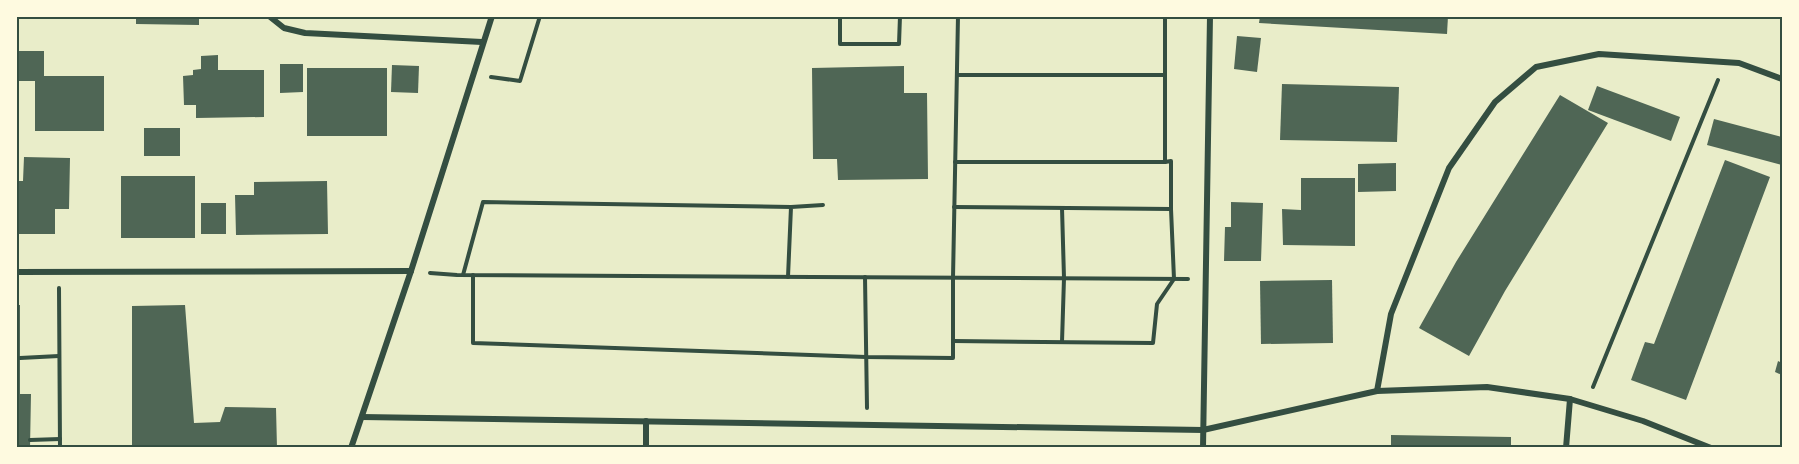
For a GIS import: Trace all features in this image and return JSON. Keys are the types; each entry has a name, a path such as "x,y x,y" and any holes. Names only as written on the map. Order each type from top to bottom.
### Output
{"street":[{"path":"269,16 284,28 305,33 483,42"},
{"path":"351,447 411,271 492,16"},
{"path":"1203,447 1210,16"},
{"path":"1377,391 1391,314 1449,168 1495,102 1536,67 1599,54 1739,63 1782,79"},
{"path":"16,273 411,271"},
{"path":"362,417 1203,430 1377,391 1487,387 1570,399 1643,421 1711,447"},
{"path":"1566,447 1570,399"},
{"path":"646,421 646,447"}],"path":[{"path":"472,75 520,81 540,16"},
{"path":"840,16 840,44 899,44 900,16"},
{"path":"473,274 473,344 953,358 952,278 958,16"},
{"path":"1165,16 1165,162"},
{"path":"1586,404 1725,63"},
{"path":"957,75 1165,75"},
{"path":"953,341 1153,343 1156,304 1174,279 1171,161 955,162"},
{"path":"463,274 483,202 791,207 823,205"},
{"path":"788,276 791,207"},
{"path":"954,207 1171,209"},
{"path":"1062,208 1064,278 1062,342"},
{"path":"411,271 463,274 1205,279"},
{"path":"58,272 60,447"},
{"path":"865,277 867,424"},
{"path":"20,358 59,356"},
{"path":"30,440 60,439"}],"building":[{"path":"136,16 199,16 199,25 136,24"},
{"path":"1260,16 1448,16 1447,34 1259,23"},
{"path":"1237,36 1261,38 1257,72 1234,69"},
{"path":"18,51 44,51 44,76 104,76 104,131 35,131 35,81 18,81"},
{"path":"218,55 218,70 264,70 264,117 196,118 196,105 184,105 183,76 193,75 193,70 201,69 201,56"},
{"path":"280,64 303,64 303,92 280,93"},
{"path":"392,65 419,66 418,93 391,92"},
{"path":"904,66 904,93 927,93 928,179 838,180 837,159 813,159 812,68"},
{"path":"307,68 387,68 387,136 307,136"},
{"path":"1282,84 1399,87 1397,142 1280,140"},
{"path":"1597,86 1680,117 1671,141 1588,110"},
{"path":"1560,95 1608,123 1505,291 1469,356 1419,328 1456,262"},
{"path":"1714,119 1782,137 1782,165 1707,145"},
{"path":"144,128 180,128 180,156 144,156"},
{"path":"24,157 70,158 69,209 55,209 55,234 16,234 16,181 23,181"},
{"path":"1725,160 1770,177 1686,400 1631,380 1645,342 1654,344"},
{"path":"1396,163 1396,191 1358,192 1358,164"},
{"path":"121,176 195,176 195,238 121,238"},
{"path":"1301,178 1355,178 1355,246 1283,245 1282,209 1301,210"},
{"path":"327,181 328,234 236,235 235,195 254,195 254,182"},
{"path":"1231,202 1263,203 1261,261 1224,261 1225,227 1231,227"},
{"path":"201,203 226,203 226,234 201,234"},
{"path":"1332,280 1333,343 1261,344 1260,281"},
{"path":"16,305 20,305 20,394 31,394 30,448 16,448"},
{"path":"185,305 194,423 220,422 225,407 276,408 277,448 132,448 132,306"},
{"path":"1778,361 1782,363 1782,375 1775,372"},
{"path":"1391,435 1511,437 1511,448 1391,448"}]}
